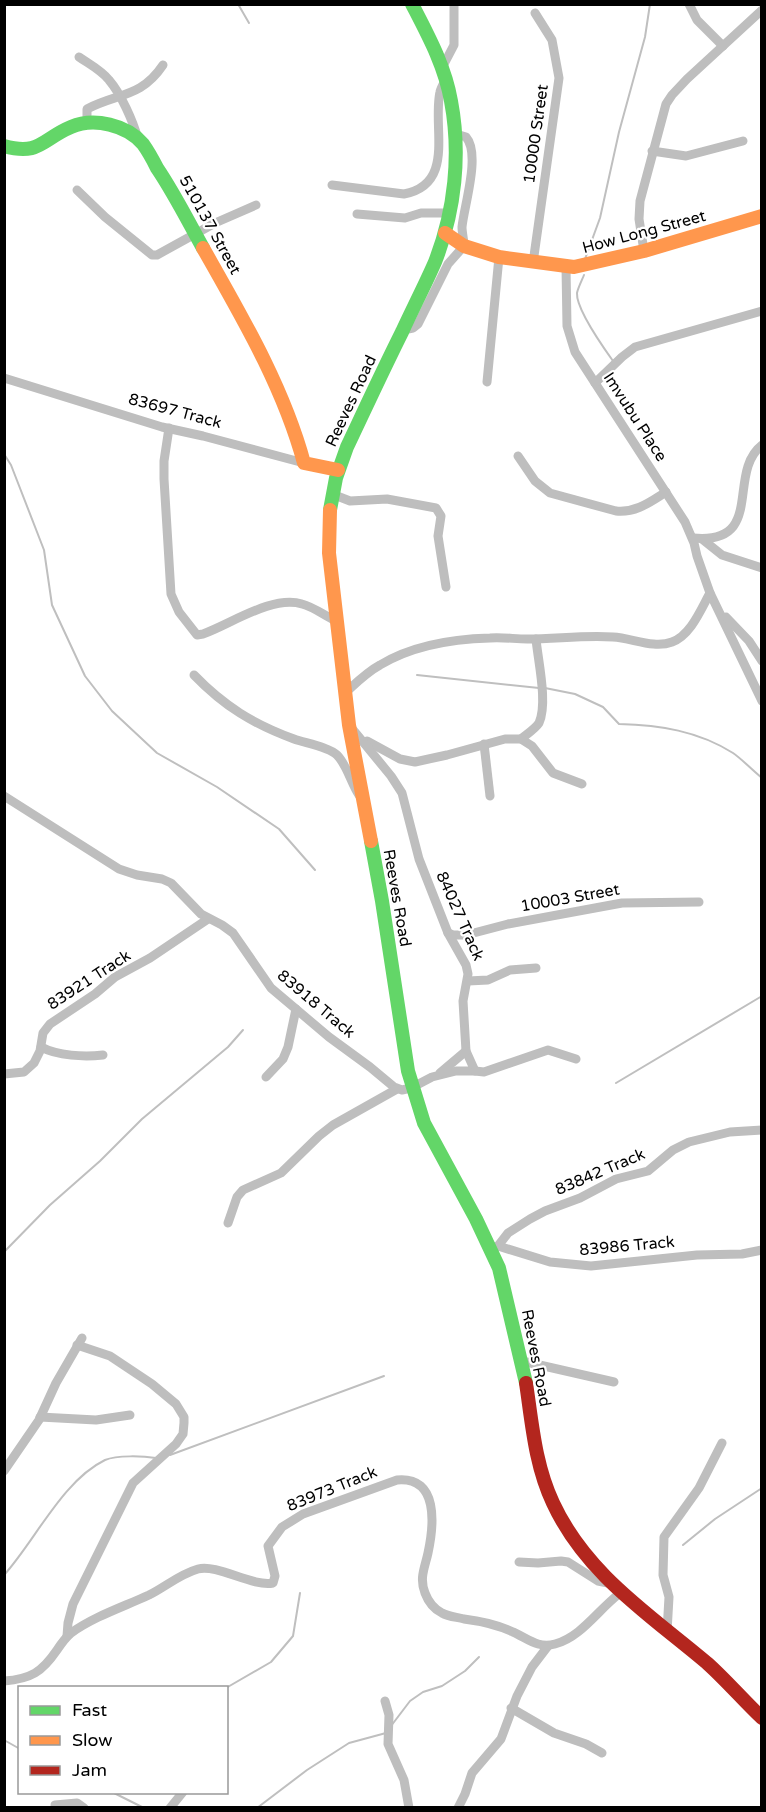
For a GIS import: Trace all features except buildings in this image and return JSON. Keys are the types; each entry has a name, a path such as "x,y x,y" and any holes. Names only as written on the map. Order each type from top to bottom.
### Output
{"street":[{"path":"332,185 404,194 415,192 426,185 435,169 439,148 440,95 444,72 454,45 454,4"},
{"path":"689,4 697,20 723,46"},
{"name":"Reeves Road","path":"412,5 428,32 444,72 456,134 456,183 451,213 435,261 338,470 329,517 329,553 349,725 382,901 404,1088 494,1247 522,1360 537,1454 548,1490 564,1525 578,1548 619,1594 716,1671 762,1718"},
{"path":"644,251 639,209 661,118 669,100 687,79 762,10"},
{"name":"10000 Street","path":"533,263 558,78 552,40 535,13"},
{"path":"754,17 762,26"},
{"path":"79,57 110,81 133,123 138,139"},
{"path":"4,146 18,150 33,149 63,131 87,122 87,109 107,100 120,98 148,83 163,65"},
{"name":"510137 Street","path":"87,122 108,124 124,130 138,139 154,161 265,359 298,441 304,463"},
{"path":"403,330 413,328 418,324 448,264 464,246 462,228 470,186 471,147 466,136 456,134"},
{"path":"652,151 686,156 743,141"},
{"path":"76,190 105,217 153,255 256,205"},
{"path":"357,214 405,218 421,213 451,213"},
{"name":"How Long Street","path":"445,233 464,246 499,257 566,267 588,265 644,251 762,216"},
{"path":"487,382 499,257"},
{"name":"Imvubu Place","path":"566,267 567,326 575,352 697,539 696,556 710,593"},
{"path":"595,383 635,347 762,311"},
{"name":"83697 Track","path":"4,378 169,428 338,470"},
{"path":"169,428 164,479 170,588 179,612 193,632 197,635 204,634 257,610 288,603 303,604 336,621"},
{"path":"697,539 717,538 731,530 739,520 750,466 755,451 762,445"},
{"path":"518,456 535,481 550,493 616,511 625,512 639,508 666,492"},
{"path":"332,494 350,501 387,499 436,508 441,516 438,536 446,587"},
{"path":"697,539 722,555 762,568"},
{"path":"345,693 382,663 421,647 457,640 606,637 651,644 669,644 687,631 710,593 762,701"},
{"path":"720,611 749,640 762,661"},
{"path":"521,739 536,727 541,717 543,688 536,639"},
{"path":"194,675 220,700 242,716 293,739 335,753 362,800"},
{"name":"84027 Track","path":"349,725 402,794 419,859 448,933 466,965 468,981 463,1001 465,1051 475,1071"},
{"path":"360,737 407,761 428,760 506,738 521,739 532,746 553,772 582,784"},
{"path":"484,744 489,796"},
{"name":"83918 Track","path":"4,796 118,869 171,883 196,911 233,933 267,984 296,1010 404,1088"},
{"name":"10003 Street","path":"448,933 466,935 508,924 622,903 699,902"},
{"name":"83921 Track","path":"4,1074 20,1073 28,1069 36,1060 43,1033 50,1024 95,994 115,977 150,958 208,919"},
{"path":"468,981 488,980 510,970 536,968"},
{"path":"266,1077 283,1059 296,1010"},
{"path":"41,1047 75,1055 103,1055"},
{"path":"228,1223 237,1197 243,1190 285,1170 312,1142 333,1125 404,1088 438,1074 461,1070 484,1072 548,1050 576,1059"},
{"path":"438,1074 465,1051"},
{"name":"83842 Track","path":"494,1247 508,1233 530,1219 580,1198 616,1179 648,1171 673,1150 689,1142 730,1132 762,1130"},
{"name":"83986 Track","path":"494,1247 550,1262 591,1266 697,1255 742,1254 762,1250"},
{"path":"4,1471 40,1417 80,1341 110,1356 152,1384 176,1404 184,1417 183,1434 176,1444 133,1483 74,1604 68,1623 67,1636"},
{"path":"522,1360 614,1382"},
{"path":"40,1417 96,1420 130,1415"},
{"path":"667,1632 669,1597 663,1575 664,1538 699,1488 722,1443"},
{"name":"83973 Track","path":"4,1681 26,1678 36,1673 48,1662 67,1636 109,1612 151,1594 198,1569 211,1569 272,1584 275,1576 268,1546 286,1524 303,1514 405,1479 423,1486 431,1507 430,1540 422,1585 429,1602 435,1609 450,1616 504,1629 531,1642 548,1646"},
{"path":"519,1562 568,1562 598,1581 608,1583"},
{"path":"458,1808 472,1773 501,1739 511,1708 532,1668 548,1646 564,1641 581,1629 619,1594"},
{"path":"385,1701 389,1715 388,1744 404,1780 409,1808"},
{"path":"511,1708 554,1733 602,1753"},
{"path":"170,1808 181,1794"},
{"path":"56,1805 77,1803 84,1808"}],"waterway":[{"path":"238,4 249,23"},
{"path":"585,259 600,218 619,132 645,37 650,4"},
{"path":"584,275 577,293 578,300 591,328 613,361"},
{"path":"4,454 11,465 44,550 52,605 85,676 112,711 157,753 217,787 279,829 315,870"},
{"path":"417,675 539,688"},
{"path":"545,688 575,694 603,707 619,724 664,728 706,739 733,753 762,778"},
{"path":"616,1083 762,996"},
{"path":"4,1252 50,1205 100,1161 142,1119 228,1047 243,1030"},
{"path":"170,1455 384,1376"},
{"path":"4,1575 62,1497 90,1470 105,1460 116,1457 156,1458"},
{"path":"683,1545 715,1519 762,1488"},
{"path":"228,1687 271,1662 293,1636 300,1593"},
{"path":"391,1726 410,1701 423,1692 442,1686 465,1671 479,1657"},
{"path":"257,1808 307,1770 349,1743 386,1733"},
{"path":"4,1740 18,1748"},
{"path":"116,1794 144,1808"}],"traffic: fast":[{"path":"330,510 336,478 347,447 435,262 451,203 456,162 451,101 440,63 412,4"},
{"path":"4,146 16,149 33,148 80,124 100,123 128,132 136,137 147,150 203,248"},
{"path":"371,841 408,1071 424,1123 476,1219 499,1268 526,1383"}],"traffic: slow":[{"path":"445,233 464,246 499,257 574,267 644,251 762,216"},
{"path":"203,248 247,326 273,379 304,463 338,470"},
{"path":"330,510 329,553 349,725 371,841"}],"traffic: jam":[{"path":"526,1383 535,1444 547,1489 567,1528 583,1551 601,1572 641,1610 707,1663 762,1718"}]}
